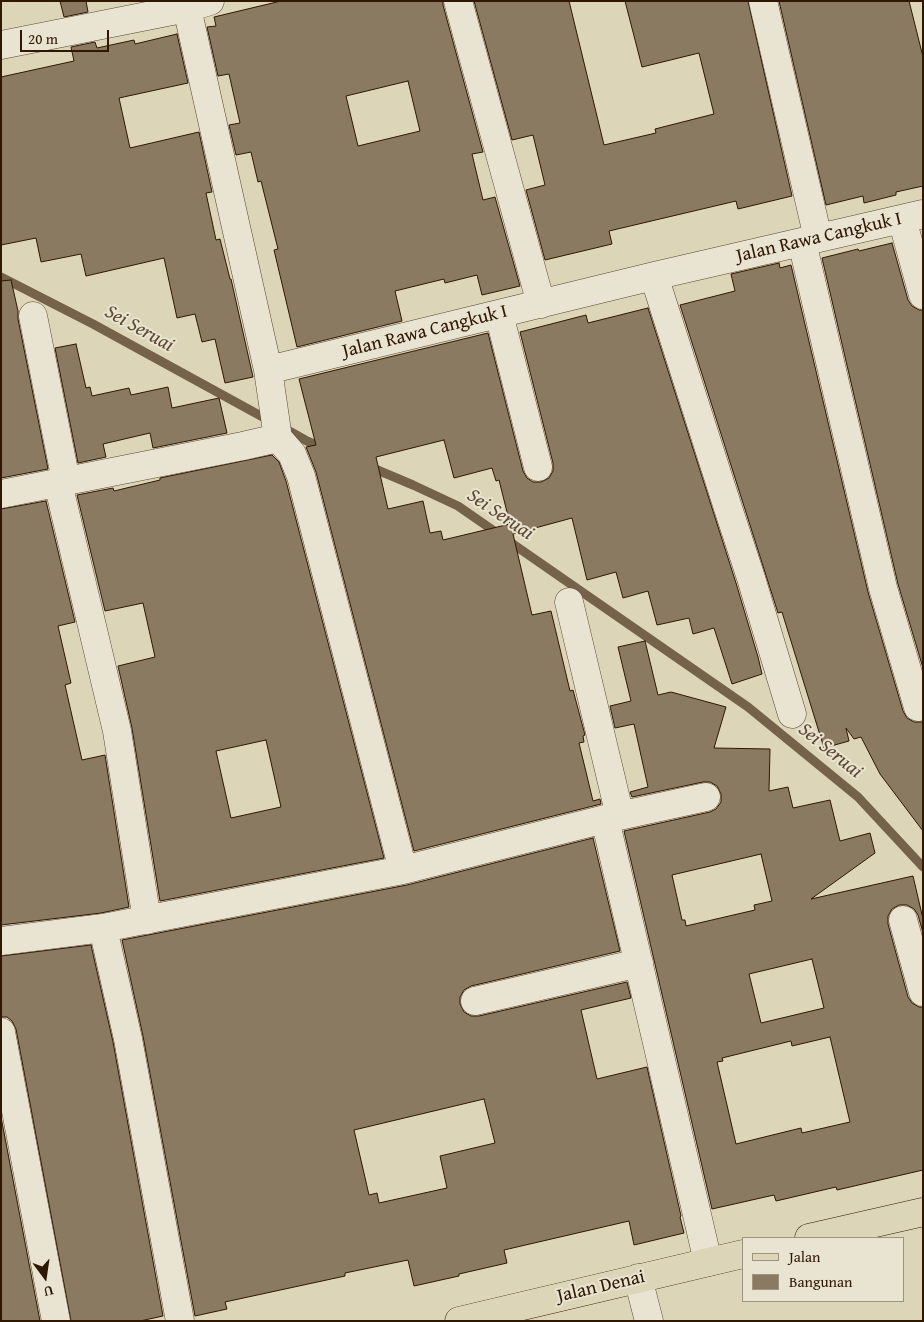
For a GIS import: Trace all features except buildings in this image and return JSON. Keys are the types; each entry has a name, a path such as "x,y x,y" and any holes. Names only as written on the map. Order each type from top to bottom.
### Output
{"main road":[{"path":"813,1237 923,1212"},
{"name":"Jalan Denai","path":"459,1321 742,1254"}],"street":[{"path":"458,1 541,304"},
{"path":"762,1 883,588 918,707"},
{"path":"1,45 126,11 198,5 268,370 276,428 292,454 301,476 403,870"},
{"path":"912,216 923,295"},
{"name":"Jalan Rawa Cangkuk I","path":"268,370 654,276 912,216"},
{"path":"654,276 751,578 792,714"},
{"path":"499,314 538,467"},
{"path":"33,316 62,482 117,731 147,920"},
{"path":"1,494 243,446 276,428"},
{"path":"569,602 612,817 638,963 708,1262"},
{"path":"1,941 103,928 403,870 612,817 706,797"},
{"path":"903,920 923,992"},
{"path":"103,928 128,1039 180,1321"},
{"path":"475,1001 638,963"},
{"path":"1,1032 56,1321"},
{"path":"638,1278 649,1321"}],"waterway":[{"name":"Sei Seruai","path":"1,277 93,324 270,421"},
{"name":"Sei Seruai","path":"282,427 326,449"},
{"name":"Sei Seruai","path":"368,466 458,506 748,707 858,797 923,867"}]}
